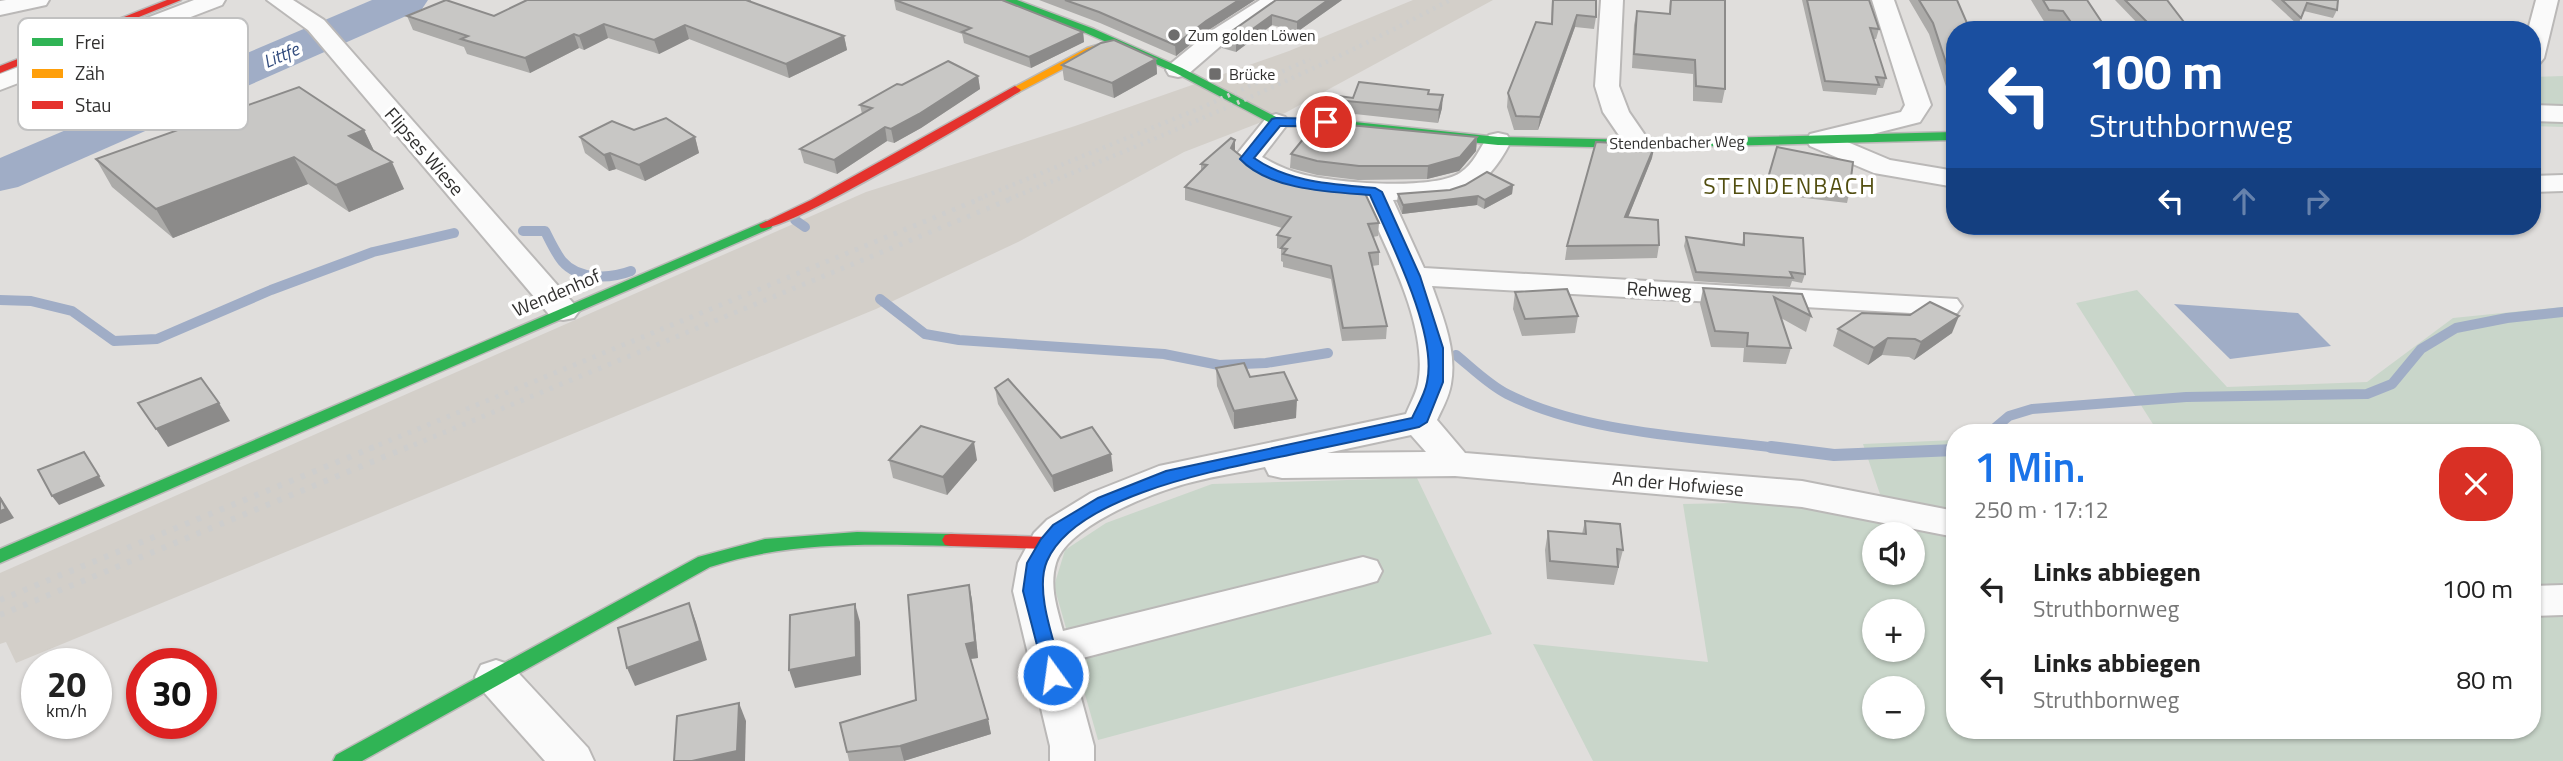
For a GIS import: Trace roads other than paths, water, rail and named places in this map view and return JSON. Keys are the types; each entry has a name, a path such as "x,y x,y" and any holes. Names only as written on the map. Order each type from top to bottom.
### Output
{"street":[{"path":"0,8 38,0"},
{"path":"131,18 176,0"},
{"path":"168,18 214,0"},
{"name":"Flipses Wiese","path":"278,0 316,26 563,311"},
{"path":"1178,70 1216,38 1275,0"},
{"path":"1612,0 1607,86 1616,112 1638,144"},
{"path":"1819,140 1911,117 1918,105 1883,0"},
{"path":"2537,21 2540,0"},
{"name":"Stendenbacher Weg","path":"1014,1 1178,70 1276,122 1326,122 1498,141 1638,144 1946,136"},
{"name":"Wendenhof","path":"0,556 816,203 1033,80 1091,50 1117,43"},
{"path":"0,70 18,63"},
{"path":"0,83 18,76"},
{"path":"2541,113 2563,114"},
{"path":"1276,122 1246,159 1265,172 1310,186 1375,192 1451,187 1468,180 1487,162 1498,141"},
{"path":"1819,140 1884,167 1946,177"},
{"path":"2541,184 2563,183"},
{"path":"1375,192 1413,276 1435,348 1435,382 1419,422"},
{"name":"Rehweg","path":"1413,276 1947,306"},
{"path":"1419,422 1455,464"},
{"path":"1072,761 1072,746 1033,591 1037,563 1047,543 1060,529 1104,502 1172,475 1419,422"},
{"name":"An der Hofwiese","path":"1209,467 1455,464 1802,494 1946,522"},
{"path":"343,761 705,562 758,544 780,539 819,538 1047,543"},
{"path":"1047,651 1363,570"},
{"path":"2541,601 2563,600"},
{"path":"496,677 548,731 572,761"}],"water":[{"path":"2174,304 2298,313 2331,346 2230,359"}],"waterway":[{"name":"Littfe","path":"248,69 407,0"},
{"name":"Littfe","path":"0,176 106,130"},
{"path":"795,220 805,227"},
{"path":"523,231 545,231 562,261 585,275 604,276 631,271"},
{"path":"0,300 31,301 72,311 114,341 157,339 271,290 373,252 454,233"},
{"path":"880,299 925,334 959,340 1164,354 1219,365 1266,363 1328,353"},
{"path":"2000,424 2009,416 2032,409 2186,397 2367,394 2392,384 2421,349 2456,328 2507,318 2563,312"},
{"path":"1456,355 1507,394 1571,418 1643,432 1785,449"},
{"path":"1771,447 1834,455 1946,450"}],"railway":[{"path":"1009,199 1287,80 1450,0"},
{"path":"978,199 1198,109 1310,59"},
{"path":"369,449 982,198"},
{"path":"404,449 1013,198"},
{"path":"0,600 374,447"},
{"path":"0,615 408,447"}],"place":[{"name":"Zum golden Löwen","path":"1174,35"},
{"name":"Brücke","path":"1215,74"}],"district":[{"name":"STENDENBACH","path":"1790,185"}]}
